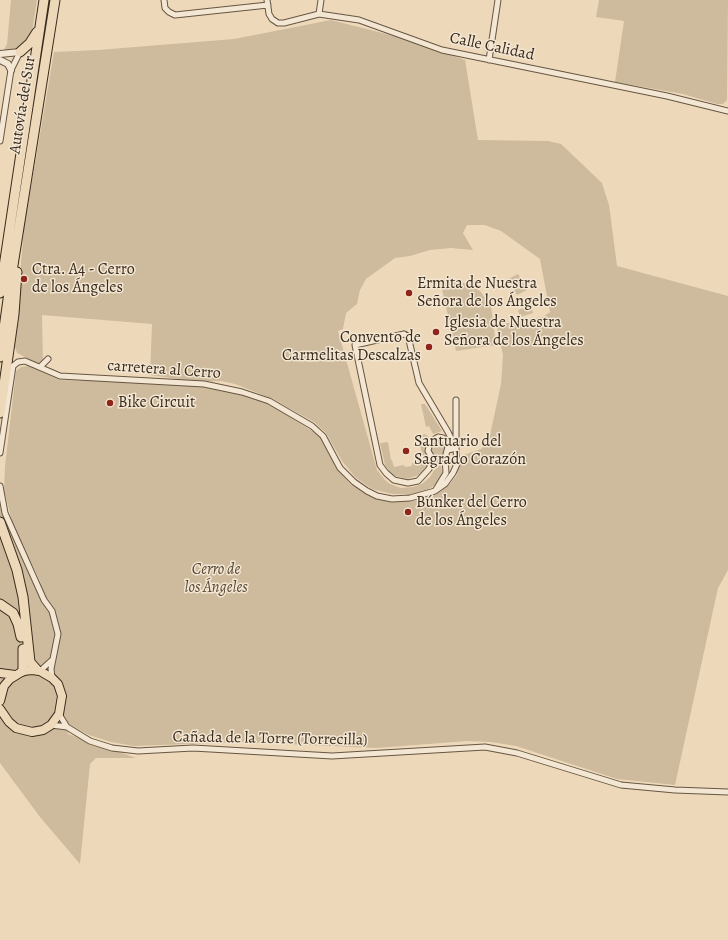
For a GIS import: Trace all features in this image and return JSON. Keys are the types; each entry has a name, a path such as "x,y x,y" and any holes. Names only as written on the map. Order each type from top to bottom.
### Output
{"highway":[{"name":"Autovía del Sur","path":"0,293 44,0"},
{"name":"Autovía del Sur","path":"0,357 55,0"},
{"path":"20,52 30,43 39,28"},
{"path":"0,413 14,314 20,245 20,221"},
{"path":"0,522 18,570 23,597 30,662 38,670 52,678 58,684 62,696 59,714 51,725 43,730 32,732 16,728 9,722 0,706 4,686 19,673 24,656 18,624 13,613 0,604"},
{"path":"0,673 19,673 38,670"}],"street":[{"path":"164,0 165,8 175,15 268,3"},
{"path":"319,14 321,0"},
{"path":"489,60 498,0"},
{"name":"Calle Calidad","path":"268,3 269,14 272,19 278,23 284,23 319,14 359,20 442,50 727,109"},
{"path":"0,54 20,52"},
{"path":"0,141 11,70 20,52"},
{"path":"0,60 8,64 11,70"},
{"path":"435,491 446,473 445,461 448,450 447,442 443,438 438,437 430,442 428,451 432,462 430,469 418,481 408,483 394,480 386,474 380,465 355,345 404,334 408,336 419,383 456,448"},
{"path":"40,367 48,359"},
{"name":"carretera al Cerro","path":"0,453 13,366 18,362 25,361 60,376 204,384 242,392 269,401 312,426 324,436 340,468 354,482 367,491 377,496 392,499 410,498 435,491"},
{"path":"435,491 445,484 450,478 457,460 456,400"},
{"path":"448,450 456,448"},
{"path":"445,461 451,457 457,460"},
{"path":"0,486 5,513 44,600 52,611 58,634 52,660 52,678"},
{"path":"38,670 52,660"},
{"path":"59,714 67,727"},
{"name":"Cañada de la Torre (Torrecilla)","path":"51,725 67,727 90,741 112,748 138,751 193,748 332,756 485,747 517,753 621,785 728,792"}],"green space":[{"path":"11,0 37,0 31,38 18,49 6,51 4,50 7,44"},
{"path":"599,0 728,0 727,100 723,104 717,104 683,94 615,82 624,21 596,17"},
{"name":"Cerro de los Ángeles","path":"331,20 410,40 465,60 478,140 548,141 561,144 602,183 609,205 617,266 728,296 728,570 718,588 675,785 617,779 516,746 491,742 468,741 376,748 242,742 134,746 111,742 89,735 69,724 67,721 68,734 136,758 96,758 90,764 80,864 40,817 0,763 0,507 21,554 42,585 13,525 4,490 5,466 16,371 21,367 28,366 59,380 204,384 236,392 268,403 323,438 327,451 337,469 350,484 365,494 377,499 396,502 413,501 440,492 450,484 457,475 461,456 481,449 490,435 501,384 503,355 496,325 543,317 550,312 540,259 501,231 485,225 467,225 463,233 473,250 451,248 430,250 410,256 395,258 366,279 360,290 357,304 346,313 343,329 338,331 377,470 390,484 401,488 413,487 422,484 430,477 435,469 435,459 431,450 431,444 440,440 446,446 441,464 442,474 439,481 431,488 414,494 392,494 372,489 355,477 342,461 326,433 314,422 273,399 235,384 221,381 199,382 150,375 152,324 42,315 43,361 41,365 17,353 14,344 24,228 54,52 234,39"},
{"path":"518,274 527,290 517,295 508,279"},
{"path":"440,280 464,283 480,291 491,306 496,345 456,351"},
{"path":"531,306 533,313 520,317 518,310"},
{"path":"421,404 425,404 442,431 433,434 429,426 426,427"},
{"path":"425,434 429,437 425,446 428,462 426,469 419,475 407,479 392,475 385,465 380,443 388,442 391,460 394,467 404,465 405,467 412,466 412,463 422,461 420,454 422,453 417,436"}],"place":[{"name":"Ctra. A4 - Cerro de los Ángeles","path":"24,279"},
{"name":"Ermita de Nuestra Señora de los Ángeles","path":"409,293"},
{"name":"Iglesia de Nuestra Señora de los Ángeles","path":"436,332"},
{"name":"Convento de Carmelitas Descalzas","path":"429,347"},
{"name":"Bike Circuit","path":"110,403"},
{"name":"Santuario del Sagrado Corazón","path":"406,451"},
{"name":"Búnker del Cerro de los Ángeles","path":"408,512"}]}
